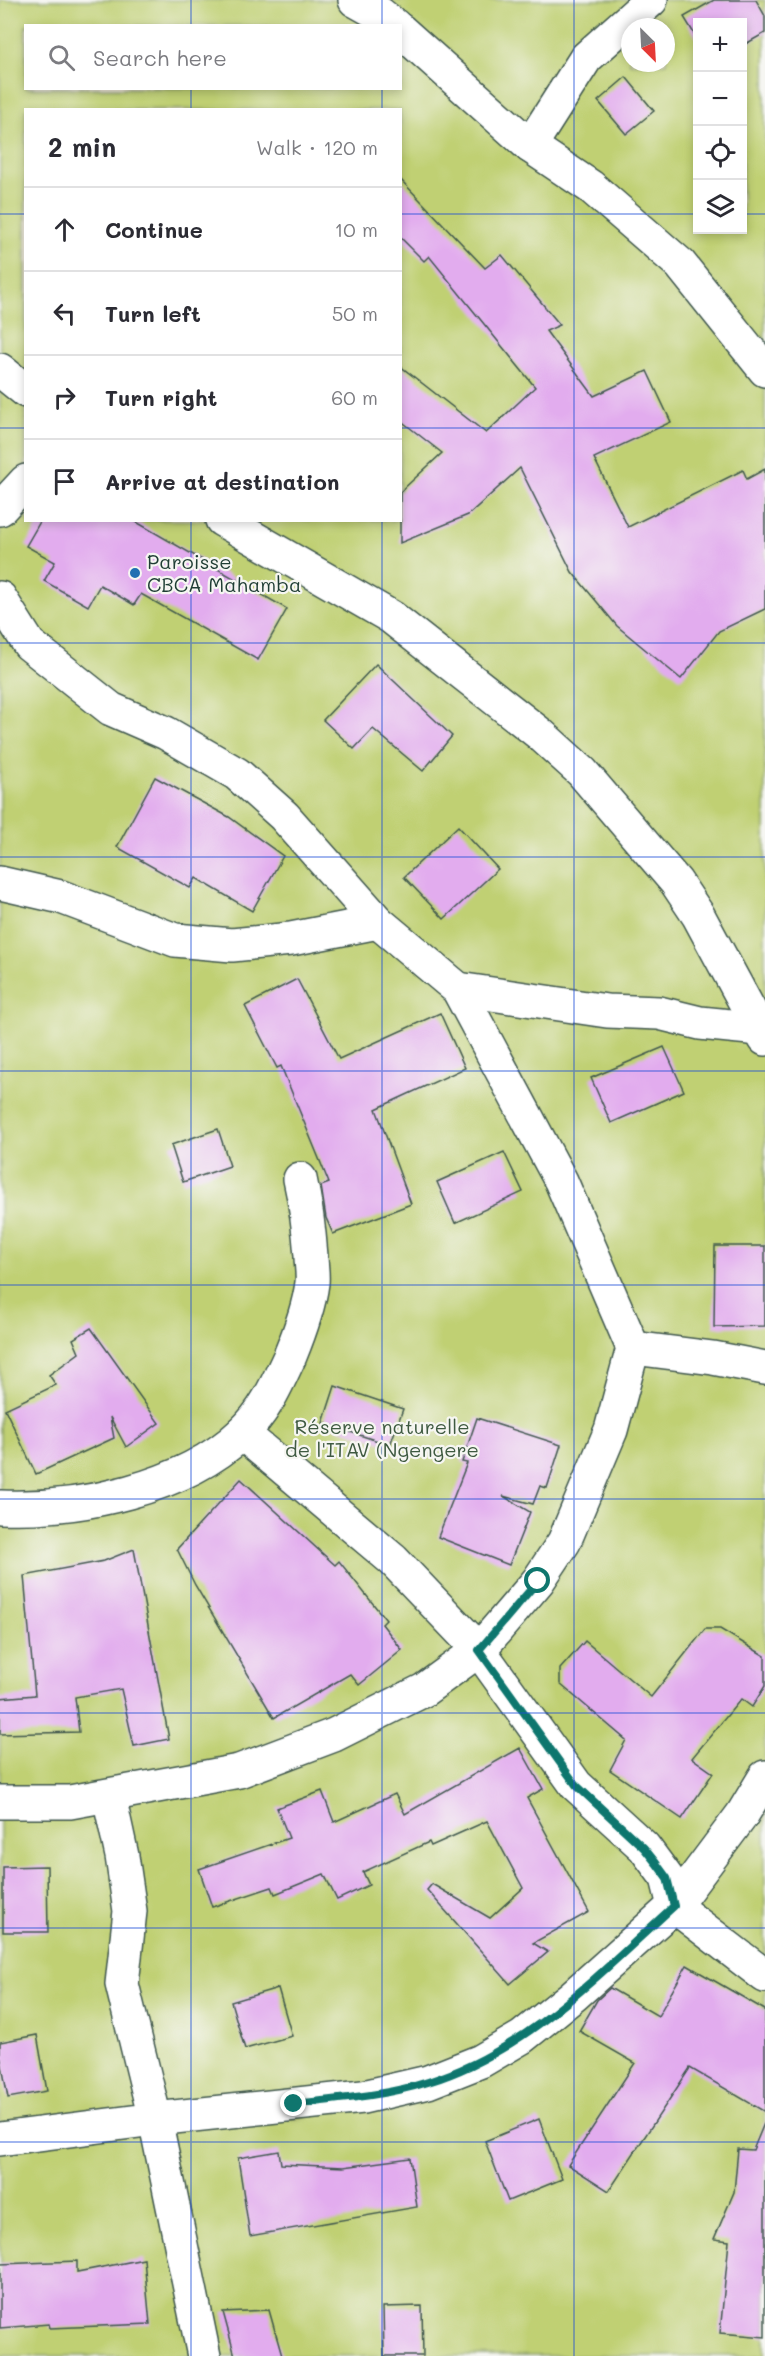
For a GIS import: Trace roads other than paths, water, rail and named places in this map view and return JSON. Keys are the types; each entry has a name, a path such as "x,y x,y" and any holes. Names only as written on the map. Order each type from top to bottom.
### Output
{"street":[{"path":"355,0 392,24"},
{"path":"530,146 586,58 651,0"},
{"path":"402,32 530,146 591,187 680,264 765,369"},
{"path":"0,370 24,389"},
{"path":"0,509 24,483"},
{"path":"225,522 391,617 540,734 582,772 676,882 698,915 762,1034"},
{"path":"0,598 29,644 111,709 166,733 237,774 284,816 378,922 458,989 561,1181 633,1348 611,1430 564,1542 538,1581 479,1650 424,1690 334,1735 240,1771 70,1802 0,1802"},
{"path":"0,883 61,897 175,940 232,945 291,939 378,922"},
{"path":"458,989 607,1011 659,1013 762,1034"},
{"path":"0,1508 98,1500 175,1477 207,1459 242,1433 273,1394 298,1338 312,1282 308,1214 300,1179"},
{"path":"633,1348 713,1358 765,1368"},
{"path":"242,1433 393,1560 479,1650 576,1785 644,1848 667,1878 674,1906 765,1976"},
{"path":"0,2139 155,2119 363,2097 428,2082 481,2061 522,2037 573,1996 674,1906 742,1815 765,1777"},
{"path":"109,1796 122,1856 130,1911 122,1984 155,2119 204,2356"}],"place":[{"name":"Paroisse CBCA Mahamba","path":"135,573"}],"park label":[{"name":"Réserve naturelle de l'ITAV (Ngengere","path":"382,1438"}]}
